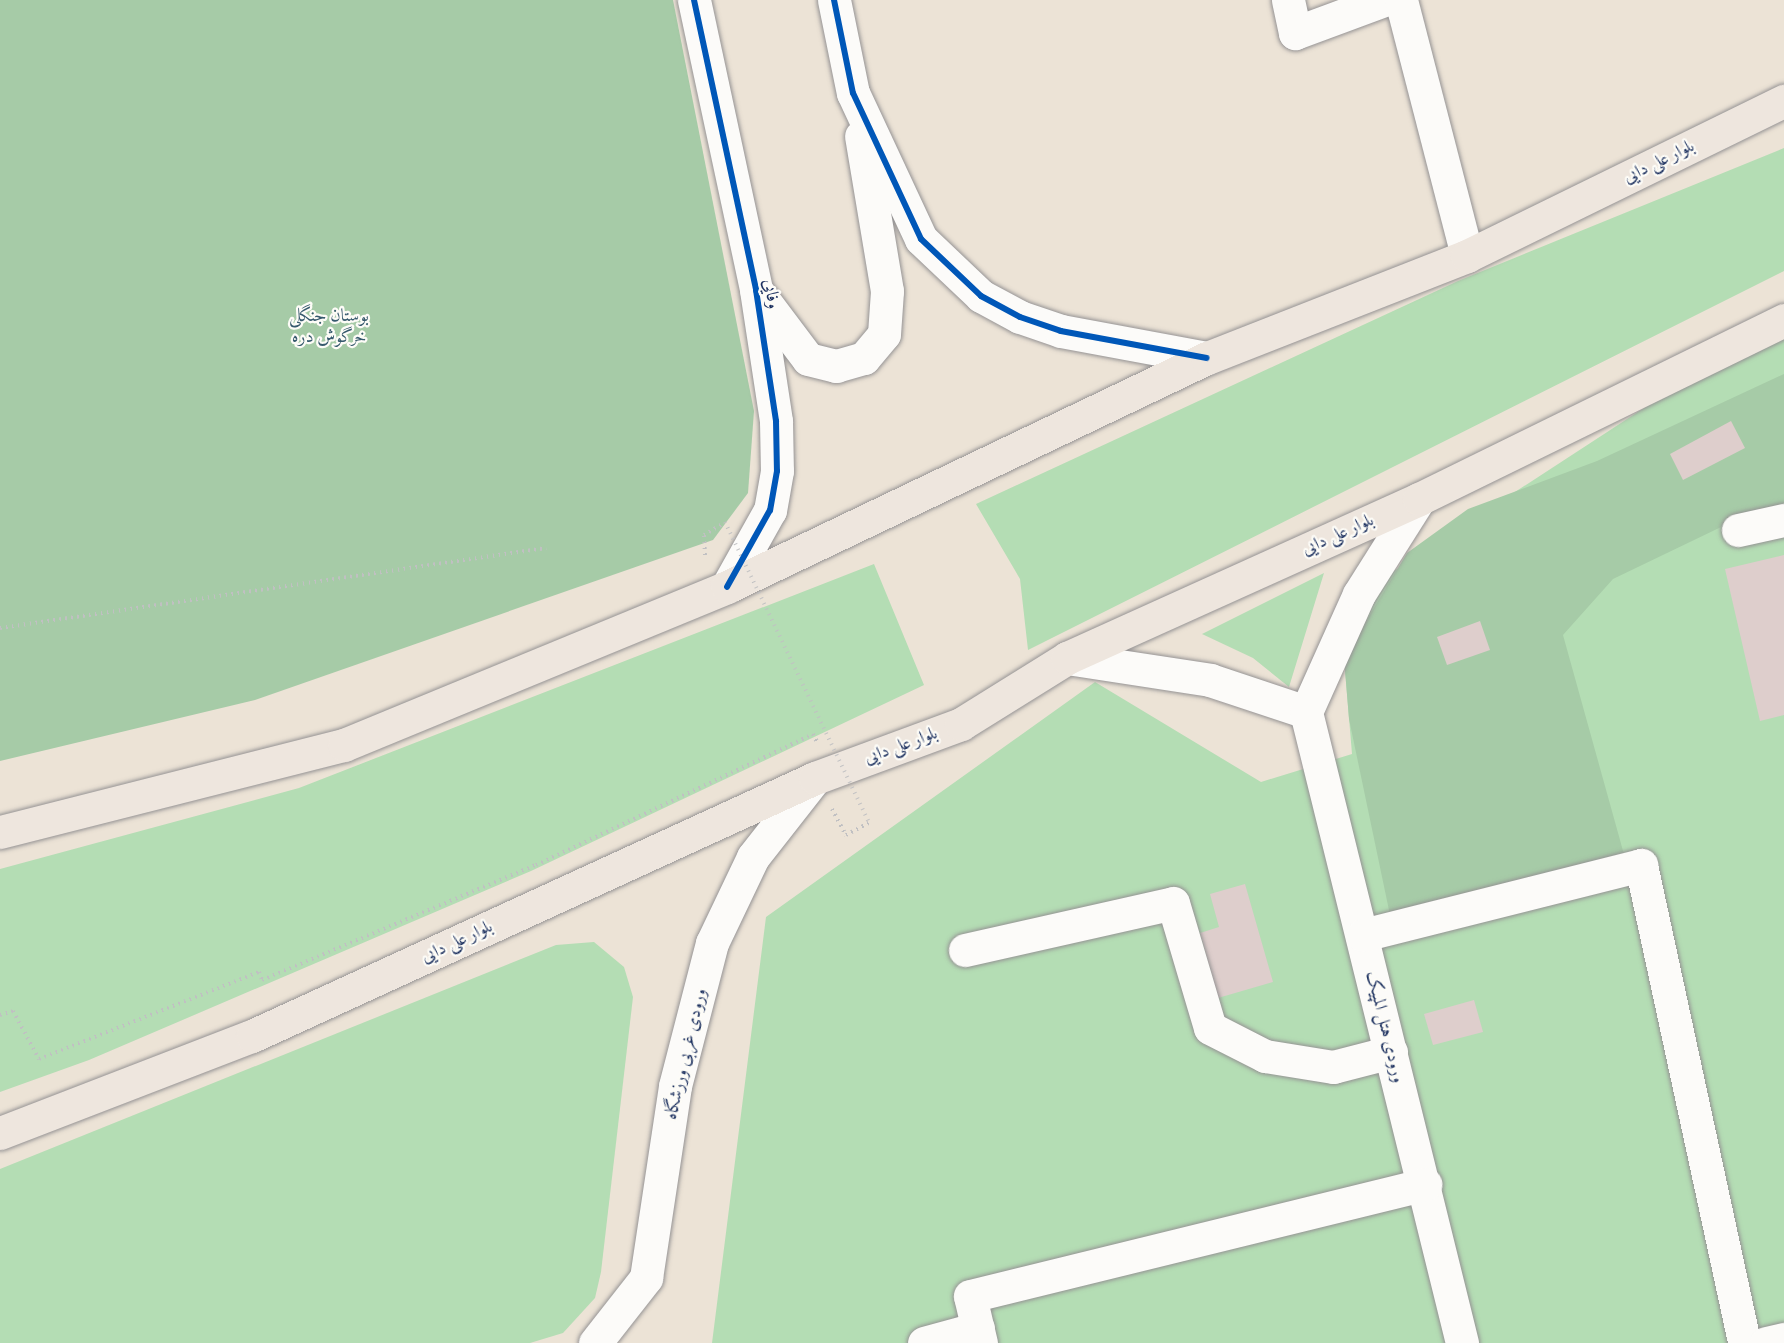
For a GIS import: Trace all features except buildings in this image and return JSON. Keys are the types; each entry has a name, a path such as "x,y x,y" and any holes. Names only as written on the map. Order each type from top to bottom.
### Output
{"main road":[{"name":"بلوار علی دایی","path":"0,832 344,744 727,587 1207,358 1467,256 1784,101"},
{"path":"1706,139 1784,118"},
{"name":"بلوار علی دایی","path":"0,1133 252,1036 823,775 961,724 1067,658 1419,499 1784,320"}],"street":[{"name":"وفایی","path":"694,0 756,290 777,471 770,510 727,587"},
{"path":"756,290 808,359 836,366 864,358 884,334 887,291 853,93 834,0"},
{"path":"1288,0 1295,33 1384,0"},
{"path":"1401,0 1467,256"},
{"path":"853,93 921,239 981,297 1061,331 1207,358"},
{"path":"1067,658 1210,680 1306,712 1359,594 1419,499"},
{"path":"1738,530 1784,520"},
{"name":"ورودی هتل المپیک","path":"1306,712 1425,1184 1462,1343"},
{"name":"ورودی غربی ورزشگاه","path":"595,1343 646,1278 675,1086 712,943 753,857 823,775"},
{"path":"1363,935 1641,865 1744,1343"},
{"path":"965,951 1173,903 1210,1028 1264,1056 1333,1067 1391,1052"},
{"path":"924,1343 979,1336 970,1296 1425,1184"},
{"path":"1766,1343 1784,1339"}],"path":[{"path":"704,536 725,522 869,824 846,836"},
{"path":"0,628 546,548"},
{"path":"0,1016 13,1011 39,1059 259,972 262,980 536,865 813,734 823,775"}],"green space":[{"name":"بوستان جنگلی خرگوش دره","path":"0,0 673,0 754,411 748,493 713,540 255,700 0,761"},
{"path":"1784,148 1784,271 1028,650 1020,579 976,504 1458,281"},
{"path":"1784,335 1784,1343 712,1343 766,917 1095,682 1261,782 1352,754 1344,658 1377,582 1693,376"},
{"path":"1784,374 1784,507 1744,516 1613,579 1563,635 1625,858 1390,915 1349,719 1344,658 1407,553 1468,509 1597,461"},
{"path":"874,564 924,685 531,871 89,1060 0,1092 0,869 299,788"},
{"path":"1324,573 1289,687 1253,658 1202,634"},
{"path":"594,942 624,967 633,997 601,1272 595,1298 563,1333 530,1343 0,1343 0,1169 556,945"}],"cycle path":[{"path":"694,0 756,290 776,421 777,471 770,510 727,587"},
{"path":"834,0 853,93 921,239 981,296 1020,317 1061,331 1207,358"}]}
